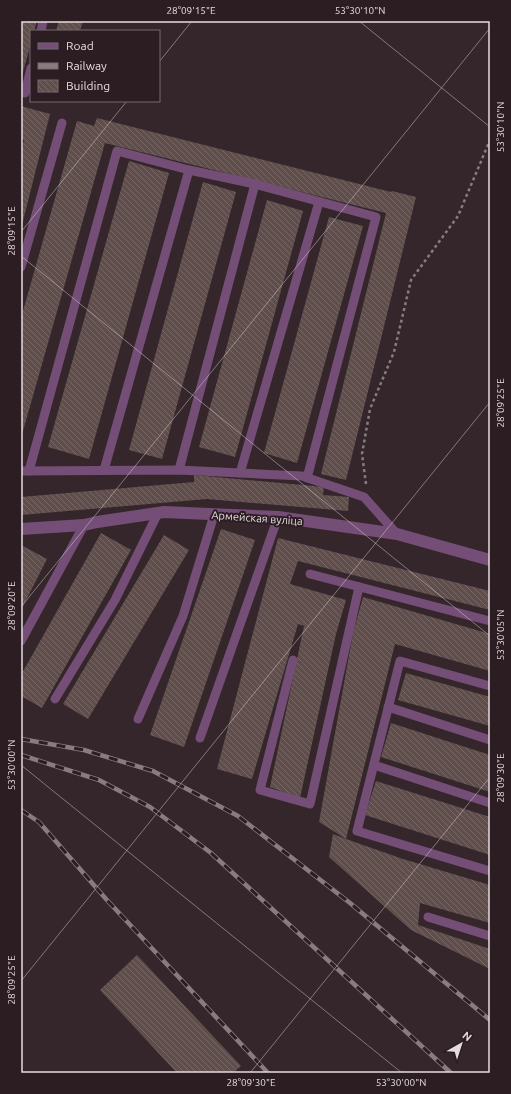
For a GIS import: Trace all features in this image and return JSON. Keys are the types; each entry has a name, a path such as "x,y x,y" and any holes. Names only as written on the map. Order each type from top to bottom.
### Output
{"street":[{"name":"Армейская вуліца","path":"21,529 84,525 164,512 278,517 397,534 490,560"}],"lane":[{"path":"21,92 25,93 30,72"},
{"path":"21,267 62,123"},
{"path":"307,478 376,217 255,184 189,170 117,151 25,471 179,470 302,476 307,478 364,497 397,534"},
{"path":"104,470 189,170"},
{"path":"179,470 255,184"},
{"path":"240,473 319,202"},
{"path":"55,699 115,600 158,513"},
{"path":"138,719 183,616 214,515"},
{"path":"200,738 278,517"},
{"path":"21,641 84,525"},
{"path":"310,574 490,621"},
{"path":"293,660 260,790 310,804 359,587"},
{"path":"490,686 400,661 357,831 490,871"},
{"path":"388,707 490,740"},
{"path":"374,765 490,803"},
{"path":"428,917 490,936"}],"path":[{"path":"367,489 362,454 370,410 394,352 411,280 458,216 490,140"}],"building":[{"path":"21,21 37,21 34,30 30,30 30,47 21,79"},
{"path":"59,21 83,21 80,30 56,30"},
{"path":"21,106 50,114 22,225 21,153 24,140 21,139"},
{"path":"97,118 416,197 346,480 321,474 386,213 105,143 21,438 21,318 77,121 94,126"},
{"path":"129,161 169,173 89,459 48,447"},
{"path":"203,182 236,192 162,459 129,450"},
{"path":"267,200 303,211 235,457 199,447"},
{"path":"329,217 363,226 297,463 264,453"},
{"path":"194,475 324,487 323,495 349,497 348,511 207,499 21,515 21,497 194,482"},
{"path":"221,529 255,540 184,747 150,735"},
{"path":"101,533 131,550 42,708 21,696 21,675"},
{"path":"164,535 189,550 88,719 63,704"},
{"path":"278,538 490,591 490,610 298,561 290,584 346,600 336,634 300,798 270,787 304,626 298,624 252,779 217,769"},
{"path":"21,545 47,559 21,610"},
{"path":"363,597 490,634 490,671 395,644 346,839 319,822 353,633"},
{"path":"406,673 490,697 490,726 398,700"},
{"path":"391,723 490,755 490,792 381,757"},
{"path":"376,781 490,817 490,855 365,815"},
{"path":"333,834 403,859 490,885 490,923 420,903 418,925 490,949 490,969 411,930 329,857"},
{"path":"137,955 241,1066 233,1073 177,1073 100,990"}],"railway":[{"path":"21,739 84,750 153,771 238,816 350,903 490,1020"},
{"path":"21,755 99,780 150,807 211,853 451,1073"},
{"path":"21,810 39,822 106,899 268,1073"}]}
